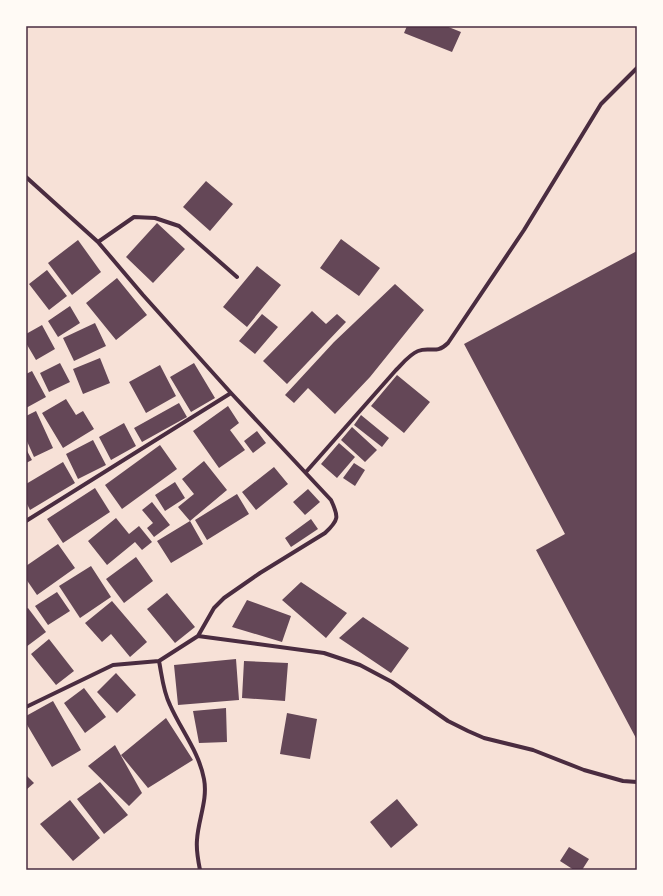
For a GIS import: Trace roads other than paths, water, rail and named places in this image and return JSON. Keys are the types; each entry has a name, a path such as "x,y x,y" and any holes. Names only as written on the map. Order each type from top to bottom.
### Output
{"street":[{"path":"306,472 411,355 418,351 432,351 443,348 448,344 524,230 601,104 637,68"},
{"path":"26,177 98,242 231,394 331,500 337,515 334,525 325,533 260,573 224,598 214,608 198,636 159,661 113,665 26,707"},
{"path":"98,242 134,217 155,218 179,226 237,277"},
{"path":"26,521 231,394"},
{"path":"198,636 324,653 360,665 392,682 448,721 468,732 484,738 534,750 584,770 624,781 637,782"},
{"path":"159,661 162,683 169,704 199,763 204,781 204,798 197,839 197,857 200,870"}]}
